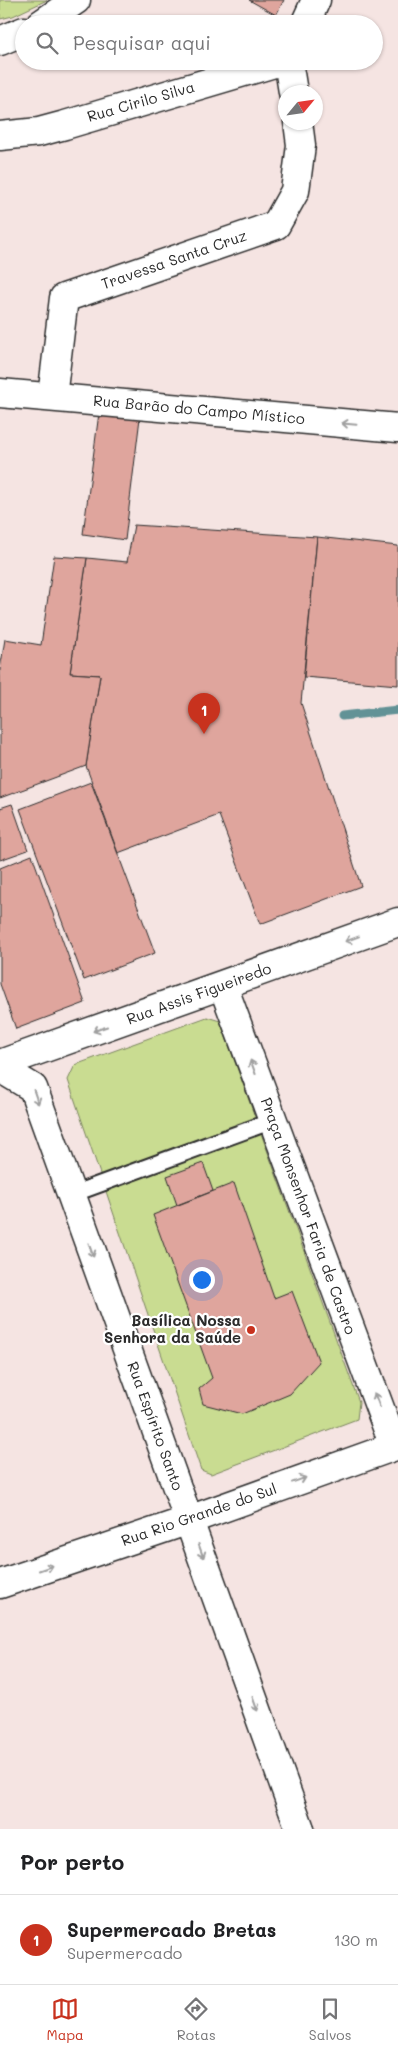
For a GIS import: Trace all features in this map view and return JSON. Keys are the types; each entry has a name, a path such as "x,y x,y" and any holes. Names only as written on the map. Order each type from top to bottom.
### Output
{"street":[{"path":"54,15 76,0"},
{"path":"309,15 316,0"},
{"path":"0,41 15,35"},
{"name":"Rua Cirilo Silva","path":"0,136 39,132 250,70"},
{"path":"289,70 292,85"},
{"name":"Travessa Santa Cruz","path":"52,397 64,298 276,225 295,191 301,145 299,130"},
{"name":"Rua Barão do Campo Místico","path":"0,393 398,428"},
{"name":"Rua Assis Figueiredo","path":"0,1066 398,922"},
{"name":"Praça Monsenhor Faria de Castro","path":"224,986 272,1121 396,1445"},
{"name":"Rua Espírito Santo","path":"0,1066 33,1088 300,1829"},
{"name":"Rua Rio Grande do Sul","path":"0,1584 189,1520 396,1445"}],"lane":[{"path":"70,1195 272,1121"}],"green space":[{"path":"0,0 47,0 13,16 0,19"},
{"path":"207,1017 220,1021 359,1402 357,1419 211,1474 201,1470 68,1080 75,1065"}],"building":[{"path":"249,0 284,0 276,15"},
{"path":"99,413 140,418 125,540 83,534"},
{"path":"134,525 317,537 301,703 361,886 260,924 219,815 118,853 86,766 100,675 70,673 87,558 127,562"},
{"path":"317,537 398,546 398,685 304,677"},
{"path":"54,556 87,558 70,673 100,675 86,766 0,798 0,670 5,639 41,645"},
{"path":"91,782 155,953 84,980 20,809"},
{"path":"12,804 28,850 0,860 0,808"},
{"path":"32,855 85,1003 16,1029 0,984 0,868"},
{"path":"203,1163 213,1191 177,1205 167,1176"},
{"name":"Basílica Nossa Senhora da Saúde","path":"234,1183 274,1298 292,1291 319,1362 290,1394 242,1414 203,1404 199,1389 212,1378 153,1215"}],"waterway":[{"path":"342,716 398,710"}],"place":[{"name":"Supermercado Bretas","path":"204,734"},
{"name":"Basílica Nossa Senhora da Saúde","path":"251,1330"}]}
